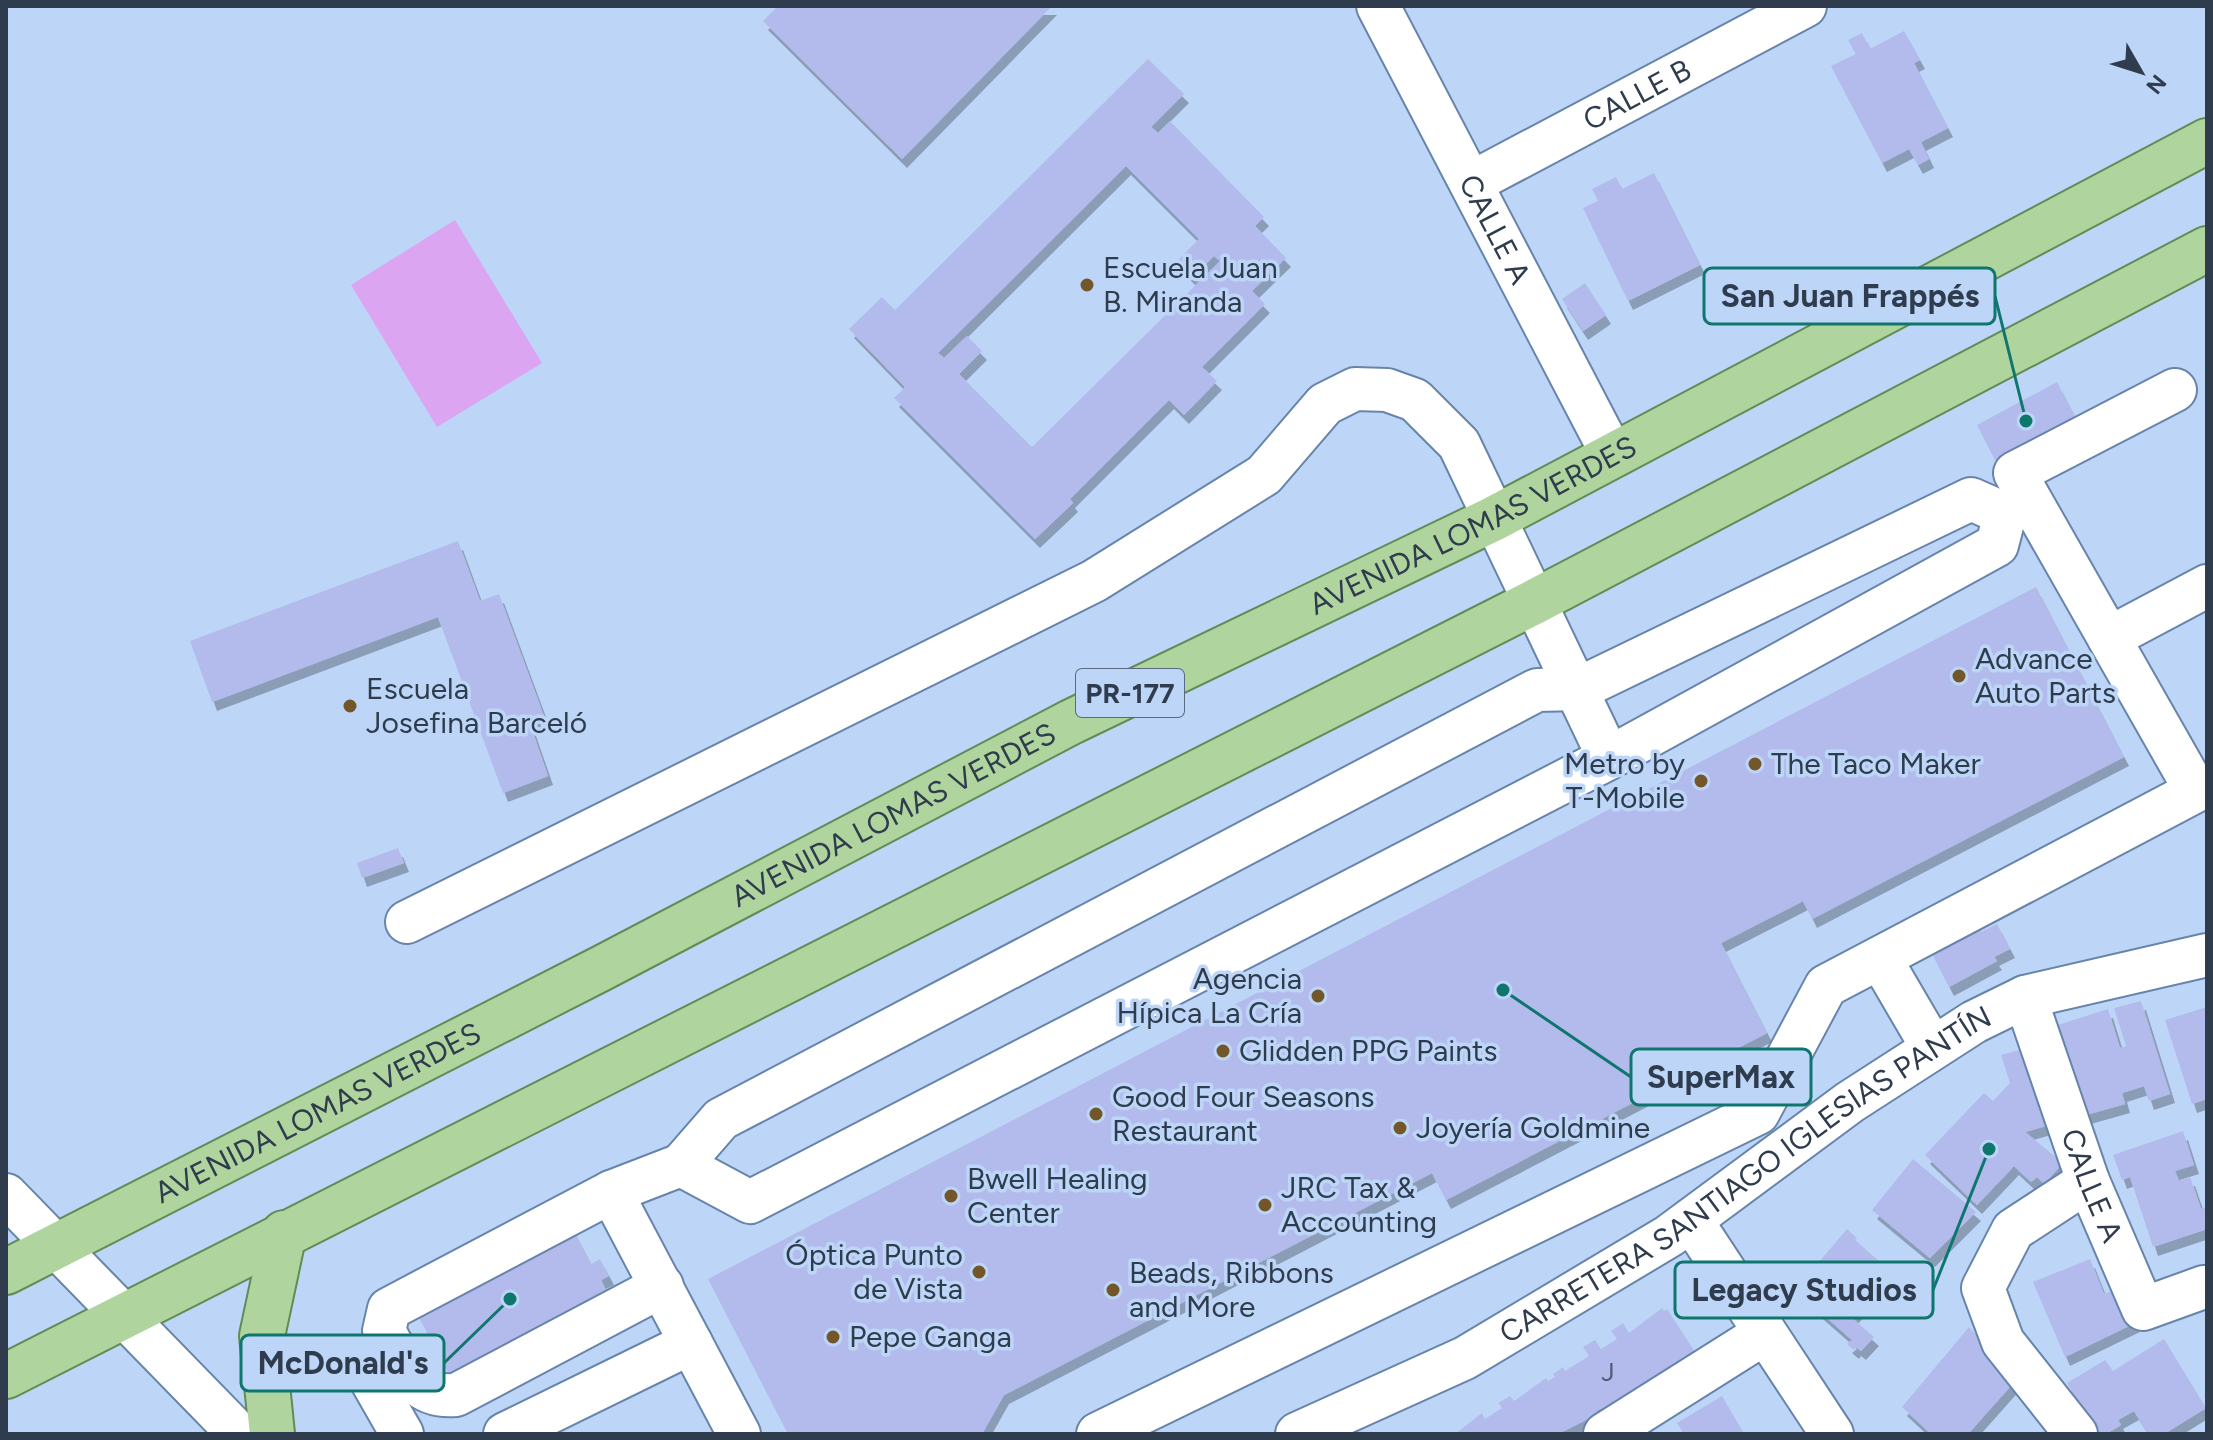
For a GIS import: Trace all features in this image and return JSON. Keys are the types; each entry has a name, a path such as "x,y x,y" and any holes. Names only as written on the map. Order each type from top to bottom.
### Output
{"main road":[{"name":"AVENIDA LOMAS VERDES","path":"6,1272 602,968 1071,722 1493,519 2207,141"},
{"path":"6,1376 1536,601 2207,249"},
{"path":"272,1434 262,1336 284,1233"}],"street":[{"name":"CALLE A","path":"1378,6 1612,454"},
{"name":"CALLE B","path":"1471,183 1805,6"},
{"path":"407,922 1094,581 1264,475 1325,404 1355,389 1387,390 1415,400 1459,444 1609,758"},
{"path":"1098,1434 1758,1113 1826,986 2196,791 2109,638 2018,507 2015,473 2175,390"},
{"path":"662,1286 456,1395 438,1396 418,1388 384,1331 389,1309 611,1192 681,1165 721,1119 1537,690 1578,689 1971,499 2018,507"},
{"path":"681,1165 750,1202 1609,758 1997,545 2018,507"},
{"path":"2109,638 2207,586"},
{"name":"CARRETERA SANTIAGO IGLESIAS PANTÍN","path":"1297,1434 1465,1358 1691,1220 1932,1047 1974,1022 2025,997 2207,955"},
{"path":"1880,958 1932,1047"},
{"name":"CALLE A","path":"2025,997 2088,1181 2143,1309 2204,1287"},
{"path":"1758,1113 1783,1152"},
{"path":"2076,1434 2003,1342 1983,1288 2013,1230 2088,1181"},
{"path":"611,1192 739,1434"},
{"path":"6,1195 239,1434"},
{"path":"1691,1220 1832,1434"},
{"path":"1605,1434 1765,1333"},
{"path":"505,1434 691,1343"},
{"path":"393,1348 362,1364 402,1434"}],"shaded area":[{"path":"455,220 542,363 437,427 351,285"}],"building":[{"path":"778,6 1052,6 902,159 763,21"},
{"path":"1904,31 1920,60 1914,63 1948,128 1921,142 1929,159 1918,165 1909,149 1882,163 1831,66 1856,54 1848,40 1862,33 1870,49"},
{"path":"1148,59 1184,94 1151,127 1158,133 1170,121 1264,217 1255,226 1286,258 1252,291 1265,304 1202,367 1217,381 1184,415 1169,400 1070,499 1073,503 1035,539 894,398 905,387 849,329 882,297 895,310","holes":["1126,166 1199,239 1176,262 1192,278 1214,256 1220,261 1032,447 959,374 982,351 967,336 944,358 938,353"]},
{"path":"1654,173 1700,265 1628,301 1583,208 1598,201 1592,189 1616,177 1622,189"},
{"path":"1585,283 1606,315 1583,331 1562,299"},
{"path":"2057,382 2075,417 1995,460 1977,425"},
{"path":"458,541 480,601 499,594 545,719 530,724 548,776 503,793 438,617 212,702 190,641"},
{"path":"2036,587 2124,757 1812,919 1803,901 1721,943 1767,1033 1446,1200 1432,1173 1004,1395 982,1434 788,1434 708,1279"},
{"path":"398,848 404,863 362,878 357,863"},
{"path":"1997,924 2010,949 1994,957 1997,961 1949,987 1932,954 1980,928 1981,932"},
{"path":"2141,1001 2170,1094 2149,1101 2144,1086 2122,1093 2125,1104 2086,1115 2058,1025 2108,1009 2120,1048 2126,1046 2114,1008"},
{"path":"2207,1007 2207,1099 2192,1104 2165,1020"},
{"path":"2034,1046 2056,1123 2025,1132 2063,1163 2044,1184 2037,1177 2031,1182 2014,1166 1977,1205 1925,1155 1984,1093 1993,1101 2010,1083 2001,1055"},
{"path":"2183,1131 2194,1165 2175,1171 2179,1181 2190,1177 2201,1209 2207,1207 2207,1229 2153,1247 2130,1177 2122,1180 2113,1155"},
{"path":"1913,1159 1976,1212 1930,1258 1872,1210"},
{"path":"568,1220 591,1264 600,1259 609,1276 601,1280 608,1295 453,1382 412,1304"},
{"path":"1847,1229 1888,1269 1891,1265 1905,1278 1877,1310 1866,1301 1851,1317 1874,1337 1861,1351 1847,1344 1852,1340 1795,1290"},
{"path":"2090,1259 2104,1294 2120,1287 2135,1323 2065,1357 2033,1282"},
{"path":"1662,1308 1664,1311 1667,1309 1695,1352 1681,1365 1678,1362 1664,1374 1663,1371 1659,1373 1664,1381 1621,1414 1612,1400 1611,1405 1598,1410 1592,1417 1558,1434 1455,1434 1482,1413 1485,1419 1502,1408 1498,1403 1510,1396 1514,1401 1546,1378 1548,1381 1555,1377 1553,1374 1563,1367 1565,1371 1589,1356 1583,1347 1595,1340 1601,1349 1617,1339 1611,1331 1623,1323 1629,1333"},
{"path":"1969,1327 2017,1379 1968,1434 1931,1434 1902,1407"},
{"path":"2164,1339 2206,1408 2164,1434 2148,1434 2134,1411 2118,1420 2121,1425 2106,1434 2098,1434 2067,1383 2105,1360 2113,1371"},
{"path":"1722,1396 1744,1434 1684,1434 1677,1423"}],"place":[{"name":"Escuela Juan B. Miranda","path":"1087,285"},
{"name":"San Juan Frappés","path":"2026,421"},
{"name":"Advance Auto Parts","path":"1959,676"},
{"name":"Escuela Josefina Barceló","path":"350,706"},
{"name":"The Taco Maker","path":"1755,764"},
{"name":"Metro by T-Mobile","path":"1701,781"},
{"name":"SuperMax","path":"1503,990"},
{"name":"Agencia Hípica La Cría","path":"1318,996"},
{"name":"Glidden PPG Paints","path":"1223,1051"},
{"name":"Good Four Seasons Restaurant","path":"1096,1114"},
{"name":"Joyería Goldmine","path":"1400,1128"},
{"name":"Legacy Studios","path":"1989,1149"},
{"name":"Bwell Healing Center","path":"951,1196"},
{"name":"JRC Tax & Accounting","path":"1265,1205"},
{"name":"Óptica Punto de Vista","path":"979,1272"},
{"name":"Beads, Ribbons and More","path":"1113,1290"},
{"name":"McDonald's","path":"510,1299"},
{"name":"Pepe Ganga","path":"833,1337"}]}
